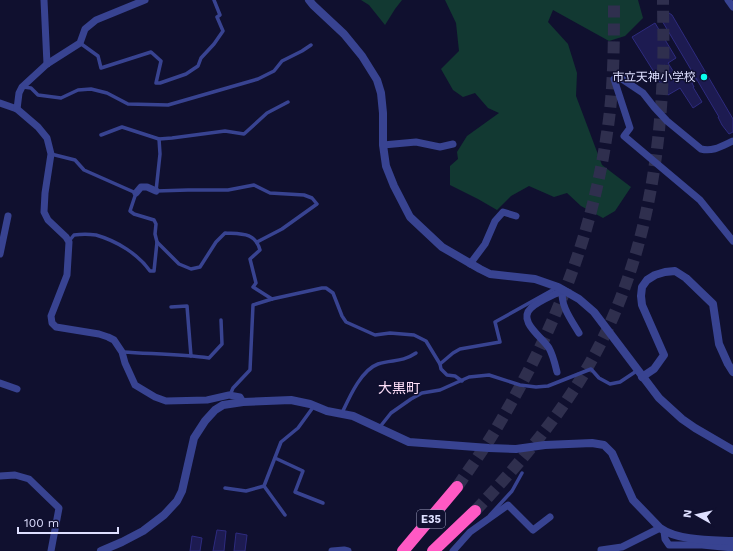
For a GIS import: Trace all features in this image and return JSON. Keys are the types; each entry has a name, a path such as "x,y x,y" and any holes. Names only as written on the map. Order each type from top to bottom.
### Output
{"highway":[{"name":"E35","path":"403,551 456,487"},
{"name":"E35","path":"433,551 475,511"}],"street":[{"path":"44,0 47,64"},
{"path":"17,109 19,93 22,87 47,64 80,43 85,29 96,20 145,0"},
{"path":"309,0 344,34 362,56 378,80 383,113 383,144 386,166 394,186 410,217 442,247 490,274 535,279 560,289 579,299 594,312 659,398 682,419 733,450"},
{"path":"728,0 733,7"},
{"path":"733,141 719,148 708,151 701,149 667,121 643,92 619,77 614,79 630,128 624,136 700,200 733,241"},
{"path":"0,104 17,109 38,127 47,138 52,154 45,193 44,212 48,220 66,237 69,242 67,275 51,316 52,323 56,327 108,337 114,340 122,352 135,385 155,397 166,401 207,400 230,395 240,397 243,402"},
{"path":"383,144 416,142 440,147 453,144"},
{"path":"136,193 141,187 148,187 156,191"},
{"path":"470,264 486,244 495,221 503,212 516,216"},
{"path":"0,254 8,216"},
{"path":"640,374 654,369 664,356 642,305 642,288 647,280 655,275 675,271 686,278 712,304 719,344 733,372"},
{"path":"560,289 566,310 579,333"},
{"path":"557,372 550,350 543,339 528,323 526,316 531,307 560,289"},
{"path":"0,383 17,389"},
{"path":"101,551 143,531 164,515 177,501 182,491 194,438 205,421 215,410 223,405 243,402 291,400 326,411 353,416 409,442 516,449 545,445 592,443 604,445 612,453 633,500 662,530 669,545 702,545 733,548"},
{"path":"0,476 15,475 29,479 58,508 50,551"},
{"path":"453,551 470,532 508,505 533,530 550,517"},
{"path":"601,550 622,547 662,530 685,538 733,541"},
{"path":"332,551 348,551"}],"lane":[{"path":"80,43 98,56 101,68 151,52 161,61 156,83 160,83 186,74 198,66 201,58 214,44 223,31 218,17 220,15 214,0"},
{"path":"22,87 31,88 38,95 61,98 78,90 91,89 107,93 128,104 168,105 258,79 274,71 282,61 302,51 311,44"},
{"path":"101,135 122,127 159,139 225,131 244,134 267,113 288,102"},
{"path":"159,139 160,154 156,191 228,190 254,185 270,193 304,195 312,198 317,204 282,229 257,242"},
{"path":"52,154 75,160 84,170 136,193 130,211 134,214 154,220 156,224 155,234 157,242 154,271 150,271 145,264 125,248 96,235 74,234 69,242"},
{"path":"157,242 179,264 191,269 200,267 216,242 225,233 250,236 257,242 260,250 250,258 256,283 253,288 272,299"},
{"path":"230,395 233,388 250,370 253,305 272,299 326,288 333,292 342,316 346,322 375,335 390,333 414,335 426,341 440,364 441,369 447,375 455,376 462,381"},
{"path":"440,364 452,353 460,349 500,342 495,322 560,289"},
{"path":"171,307 187,306 192,356"},
{"path":"122,352 209,358 222,344 221,320"},
{"path":"341,414 355,386 369,369 377,364 407,359 416,353"},
{"path":"379,428 391,413 411,399 422,393 440,390 469,377 489,375 520,385 536,387 548,386 591,369 600,378 610,384 620,382 640,374"},
{"path":"264,486 281,442 298,428 314,406"},
{"path":"275,458 304,470 295,492 323,503"},
{"path":"486,520 512,491 522,473"},
{"path":"225,488 246,491 264,486"},
{"path":"264,486 285,515"}],"green space":[{"path":"361,0 402,0 385,25 369,5"},
{"path":"445,0 638,0 643,18 625,36 609,41 553,10 548,22 568,44 577,73 576,96 602,165 631,187 615,211 603,218 581,206 567,193 554,197 529,186 511,196 497,210 450,185 450,166 458,159 457,152 467,136 499,113 488,108 475,93 463,97 453,90 441,69 459,51 456,23"}],"building":[{"name":"市立天神小学校","path":"669,13 672,15 733,119 733,132 729,134 722,125 719,117 661,19"},
{"name":"市立天神小学校","path":"655,23 676,58 668,63 677,77 685,72 687,76 692,72 697,80 692,83 702,102 693,108 680,88 668,95 654,73 665,67 676,84 665,65 654,72 632,37"},
{"path":"217,530 226,531 224,551 213,551"},
{"path":"236,533 247,535 245,551 234,551"},
{"path":"192,536 202,538 200,551 190,551"}],"tunnel":[{"path":"457,487 496,429 535,358 552,323 580,250 591,212 607,133 613,66 614,0"},
{"path":"475,511 526,454 571,394 593,357 612,319 628,279 640,239 656,156 661,113 663,70 663,0"}],"place":[{"name":"市立天神小学校","path":"704,77"}],"district":[{"name":"大黒町","path":"399,388"}]}
